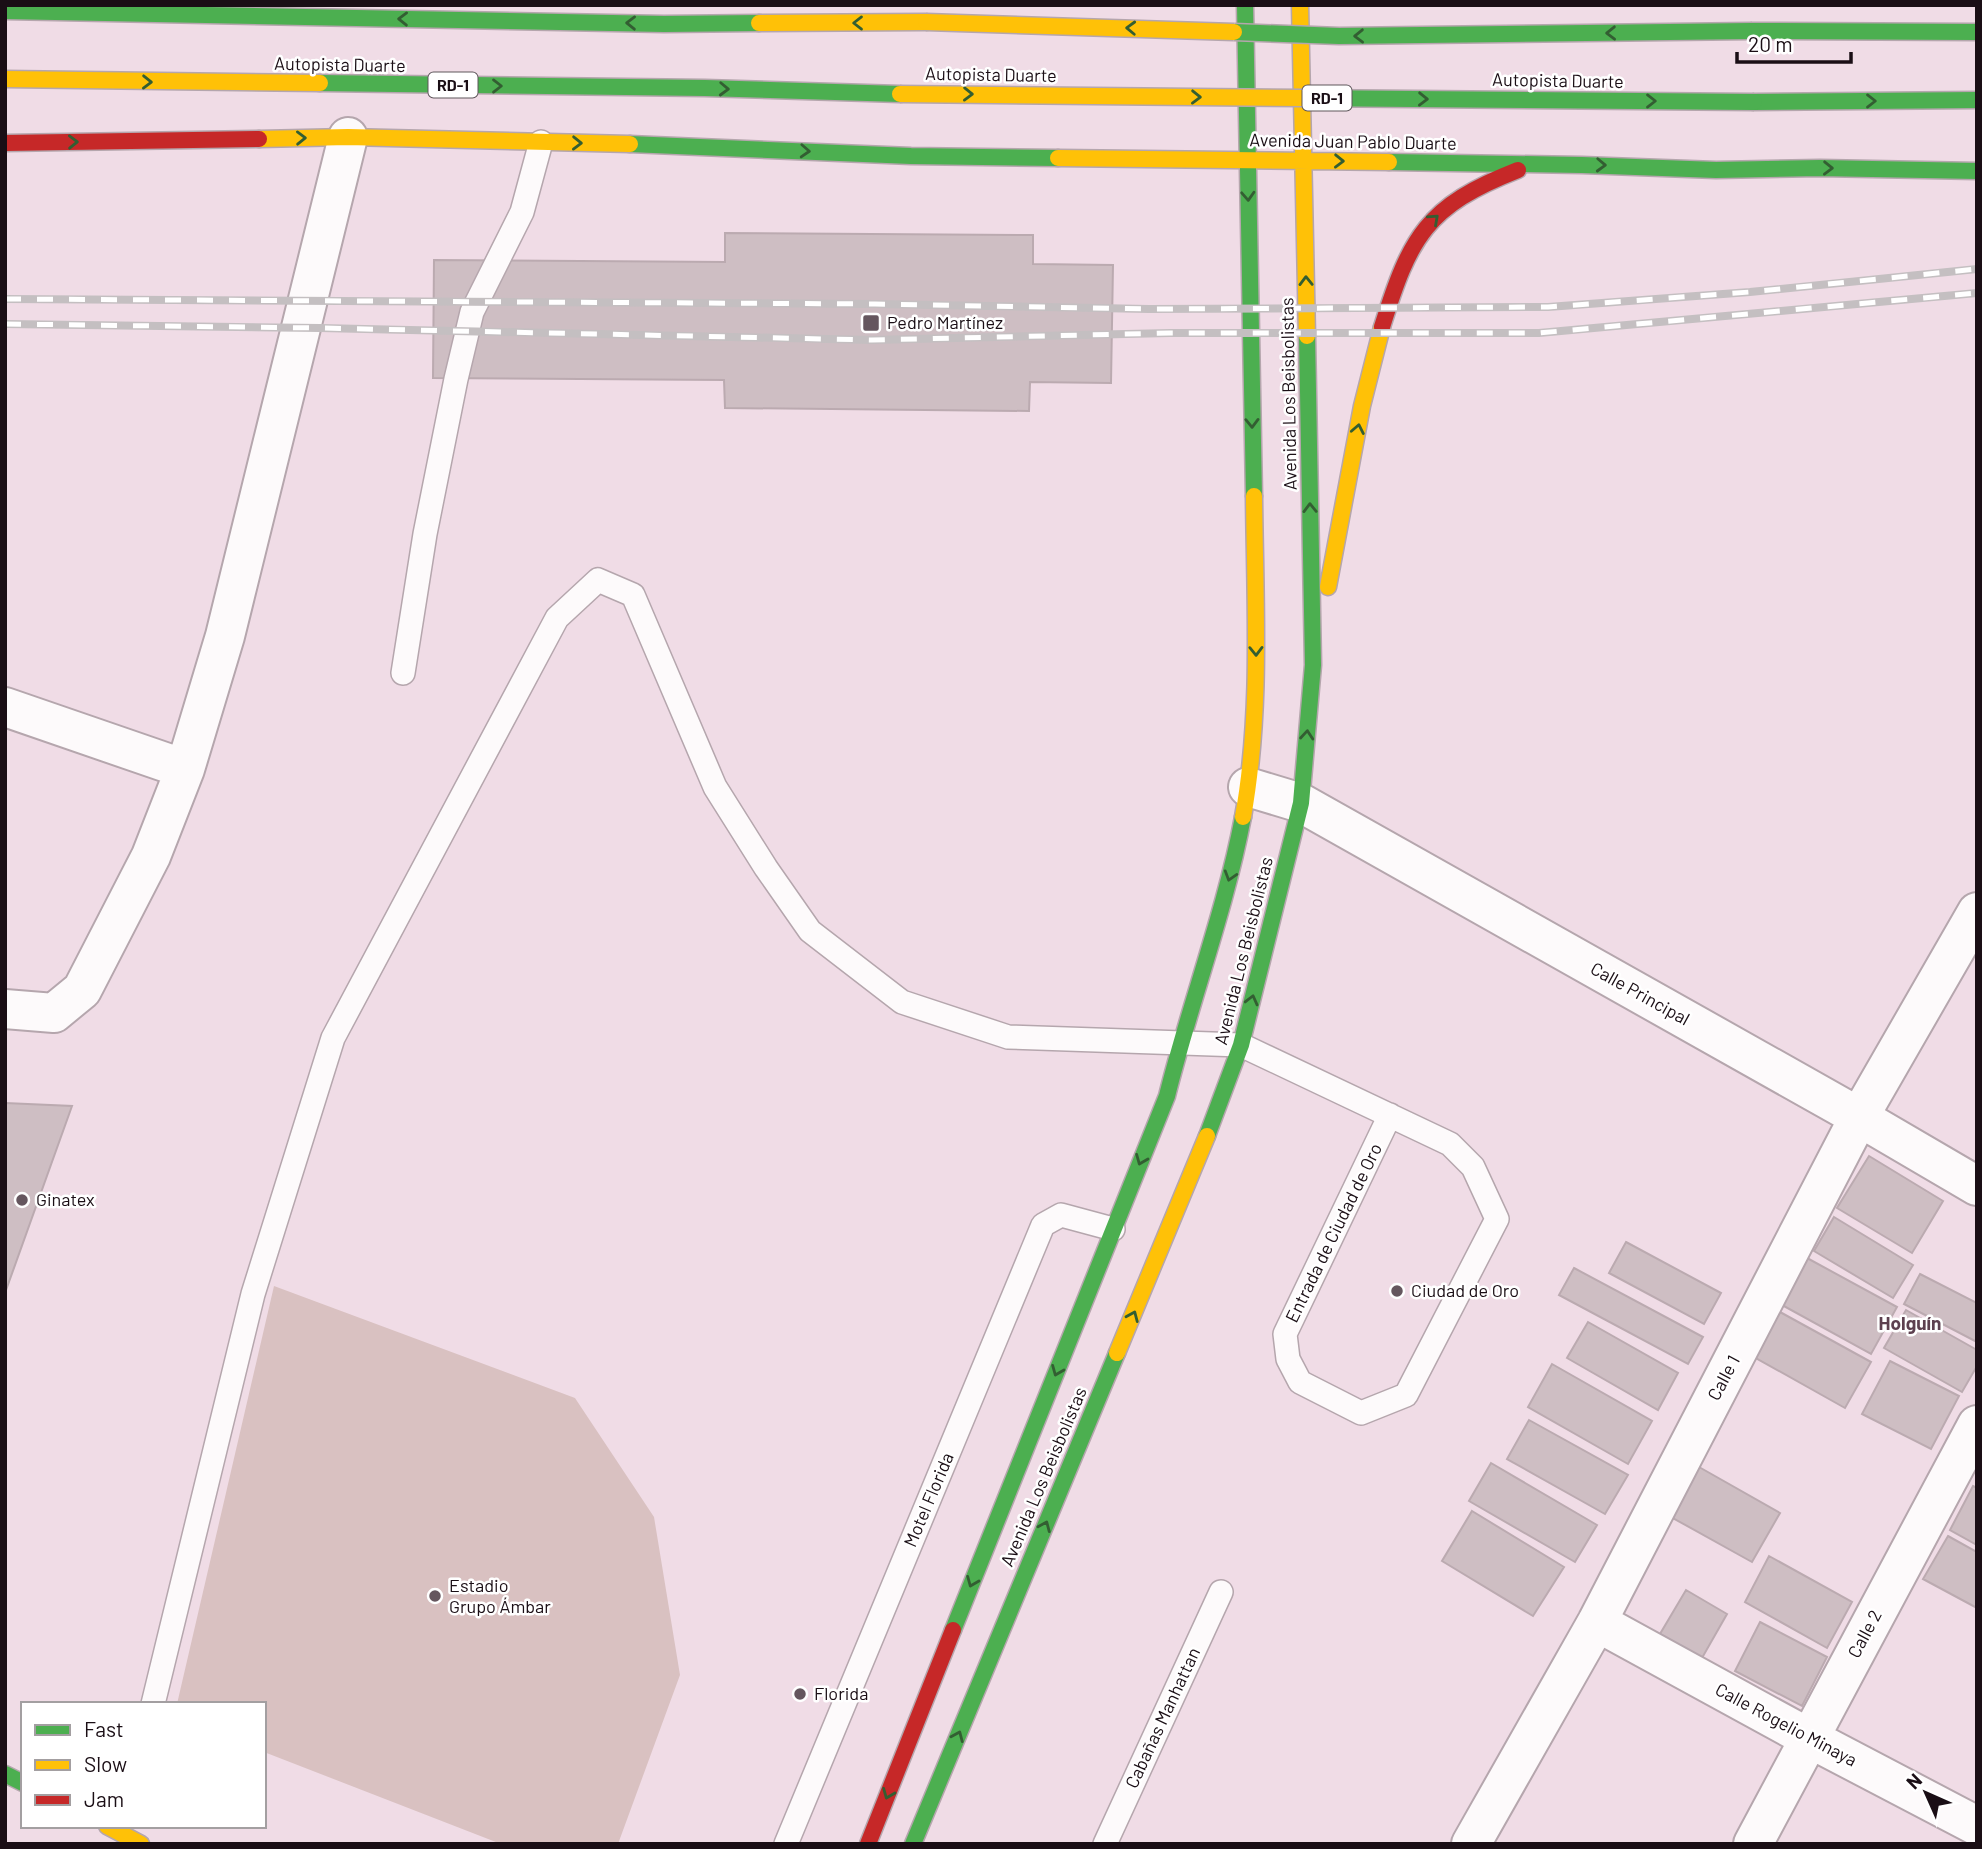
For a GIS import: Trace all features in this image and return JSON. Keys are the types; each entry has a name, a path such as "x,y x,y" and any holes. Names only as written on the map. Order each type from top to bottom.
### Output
{"main road":[{"name":"Avenida Los Beisbolistas","path":"868,1844 1167,1096 1180,1042 1235,859 1248,787 1257,689 1245,5"},
{"name":"Avenida Los Beisbolistas","path":"913,1844 1217,1112 1241,1045 1301,803 1313,665 1300,5"},
{"path":"5,11 664,24 926,22 1339,36 1752,31 1977,32"},
{"name":"Autopista Duarte","path":"5,79 677,88 900,94 1754,102 1977,100"},
{"path":"5,144 348,137 541,142"},
{"name":"Avenida Juan Pablo Duarte","path":"541,142 911,156 1533,164"},
{"path":"1313,665 1373,353 1398,275 1422,230 1450,204 1483,183 1533,164 1716,170 1820,168 1977,172"},
{"path":"5,1774 21,1782"}],"street":[{"path":"5,1009 54,1013 82,990 151,856 185,769 225,636 348,137"},
{"path":"5,707 185,769"},
{"name":"Calle Principal","path":"1248,787 1301,803 1860,1117 1977,1186"},
{"name":"Calle 1","path":"1471,1844 1597,1622 1860,1117 1977,912"},
{"name":"Calle 2","path":"1753,1844 1977,1424"},
{"name":"Calle Rogelio Minaya","path":"1597,1622 1977,1826"}],"lane":[{"path":"403,673 428,521 472,312 522,212 541,142"},
{"path":"153,1702 253,1294 333,1038 557,618 598,580 633,594 715,787 810,931 902,1002 1008,1037 1241,1045"},
{"name":"Entrada de Ciudad de Oro","path":"1241,1045 1390,1115 1450,1144 1473,1167 1497,1219 1406,1395 1361,1413 1300,1382 1288,1359 1285,1334 1390,1115"},
{"name":"Motel Florida","path":"786,1844 1043,1225 1061,1215 1113,1229"},
{"name":"Cabañas Manhattan","path":"1105,1844 1221,1592"}],"shaded area":[{"name":"Estadio Grupo Ámbar","path":"274,1286 575,1398 654,1517 680,1675 618,1844 501,1844 266,1753 266,1702 177,1702"}],"building":[{"path":"725,233 1033,235 1033,264 1113,265 1111,383 1030,382 1029,411 725,408 724,380 433,378 434,260 725,262"},
{"name":"Ginatex","path":"5,1103 72,1106 5,1293"},
{"path":"1869,1156 1943,1201 1912,1253 1837,1208"},
{"path":"1834,1217 1913,1265 1893,1298 1814,1251"},
{"path":"1626,1242 1721,1293 1704,1324 1609,1273"},
{"path":"1807,1258 1897,1307 1871,1354 1782,1305"},
{"path":"1574,1268 1703,1337 1688,1364 1559,1295"},
{"path":"1920,1274 1977,1303 1977,1342 1904,1304"},
{"path":"1906,1310 1977,1350 1977,1366 1962,1392 1884,1348"},
{"path":"1780,1312 1871,1362 1845,1408 1754,1357"},
{"path":"1588,1322 1678,1373 1658,1410 1567,1358"},
{"path":"1890,1361 1959,1396 1931,1449 1862,1414"},
{"path":"1552,1364 1652,1421 1628,1464 1528,1407"},
{"path":"1529,1420 1628,1475 1605,1514 1507,1459"},
{"path":"1491,1463 1597,1525 1575,1562 1469,1501"},
{"path":"1699,1467 1780,1513 1752,1562 1671,1517"},
{"path":"1973,1486 1977,1488 1977,1545 1950,1530"},
{"path":"1472,1511 1564,1567 1533,1616 1442,1561"},
{"path":"1948,1536 1977,1552 1977,1608 1923,1579"},
{"path":"1769,1556 1852,1602 1827,1648 1745,1602"},
{"path":"1686,1590 1727,1614 1702,1658 1660,1634"},
{"path":"1760,1622 1827,1657 1802,1706 1735,1671"}],"railway":[{"path":"5,299 875,304 1149,309 1548,307 1750,292 1977,269"},
{"path":"5,324 872,340 1170,333 1539,333 1977,293"}],"traffic: fast":[{"path":"1245,5 1254,496"},
{"path":"5,11 664,24 759,23"},
{"path":"1752,31 1977,32"},
{"path":"1234,32 1339,36 1752,31"},
{"path":"320,83 705,88 900,94"},
{"path":"1303,98 1754,102"},
{"path":"1754,102 1977,100"},
{"path":"630,144 911,156 1058,158"},
{"path":"1389,162 1716,170 1820,168 1977,171"},
{"path":"1207,1136 1241,1045 1301,803 1313,665 1307,336"},
{"path":"953,1630 1167,1096 1227,888 1243,817"},
{"path":"913,1844 1117,1353"},
{"path":"5,1774 21,1782"}],"traffic: slow":[{"path":"1300,5 1307,336"},
{"path":"759,23 926,22"},
{"path":"926,22 1234,32"},
{"path":"5,79 320,83"},
{"path":"900,94 1303,98"},
{"path":"259,139 348,137 630,144"},
{"path":"1058,158 1389,162"},
{"path":"1328,587 1362,406 1382,327"},
{"path":"1243,817 1255,697 1254,496"},
{"path":"1117,1353 1207,1136"},
{"path":"111,1828 141,1844"}],"traffic: jam":[{"path":"5,143 259,139"},
{"path":"1382,327 1402,270 1426,228 1462,197 1518,170"},
{"path":"868,1844 953,1630"}],"place":[{"name":"Pedro Martínez","path":"871,323"},
{"name":"Ginatex","path":"22,1200"},
{"name":"Ciudad de Oro","path":"1397,1291"},
{"name":"Estadio Grupo Ámbar","path":"435,1596"},
{"name":"Florida","path":"800,1694"}],"district":[{"name":"Holguín","path":"1910,1323"}]}
